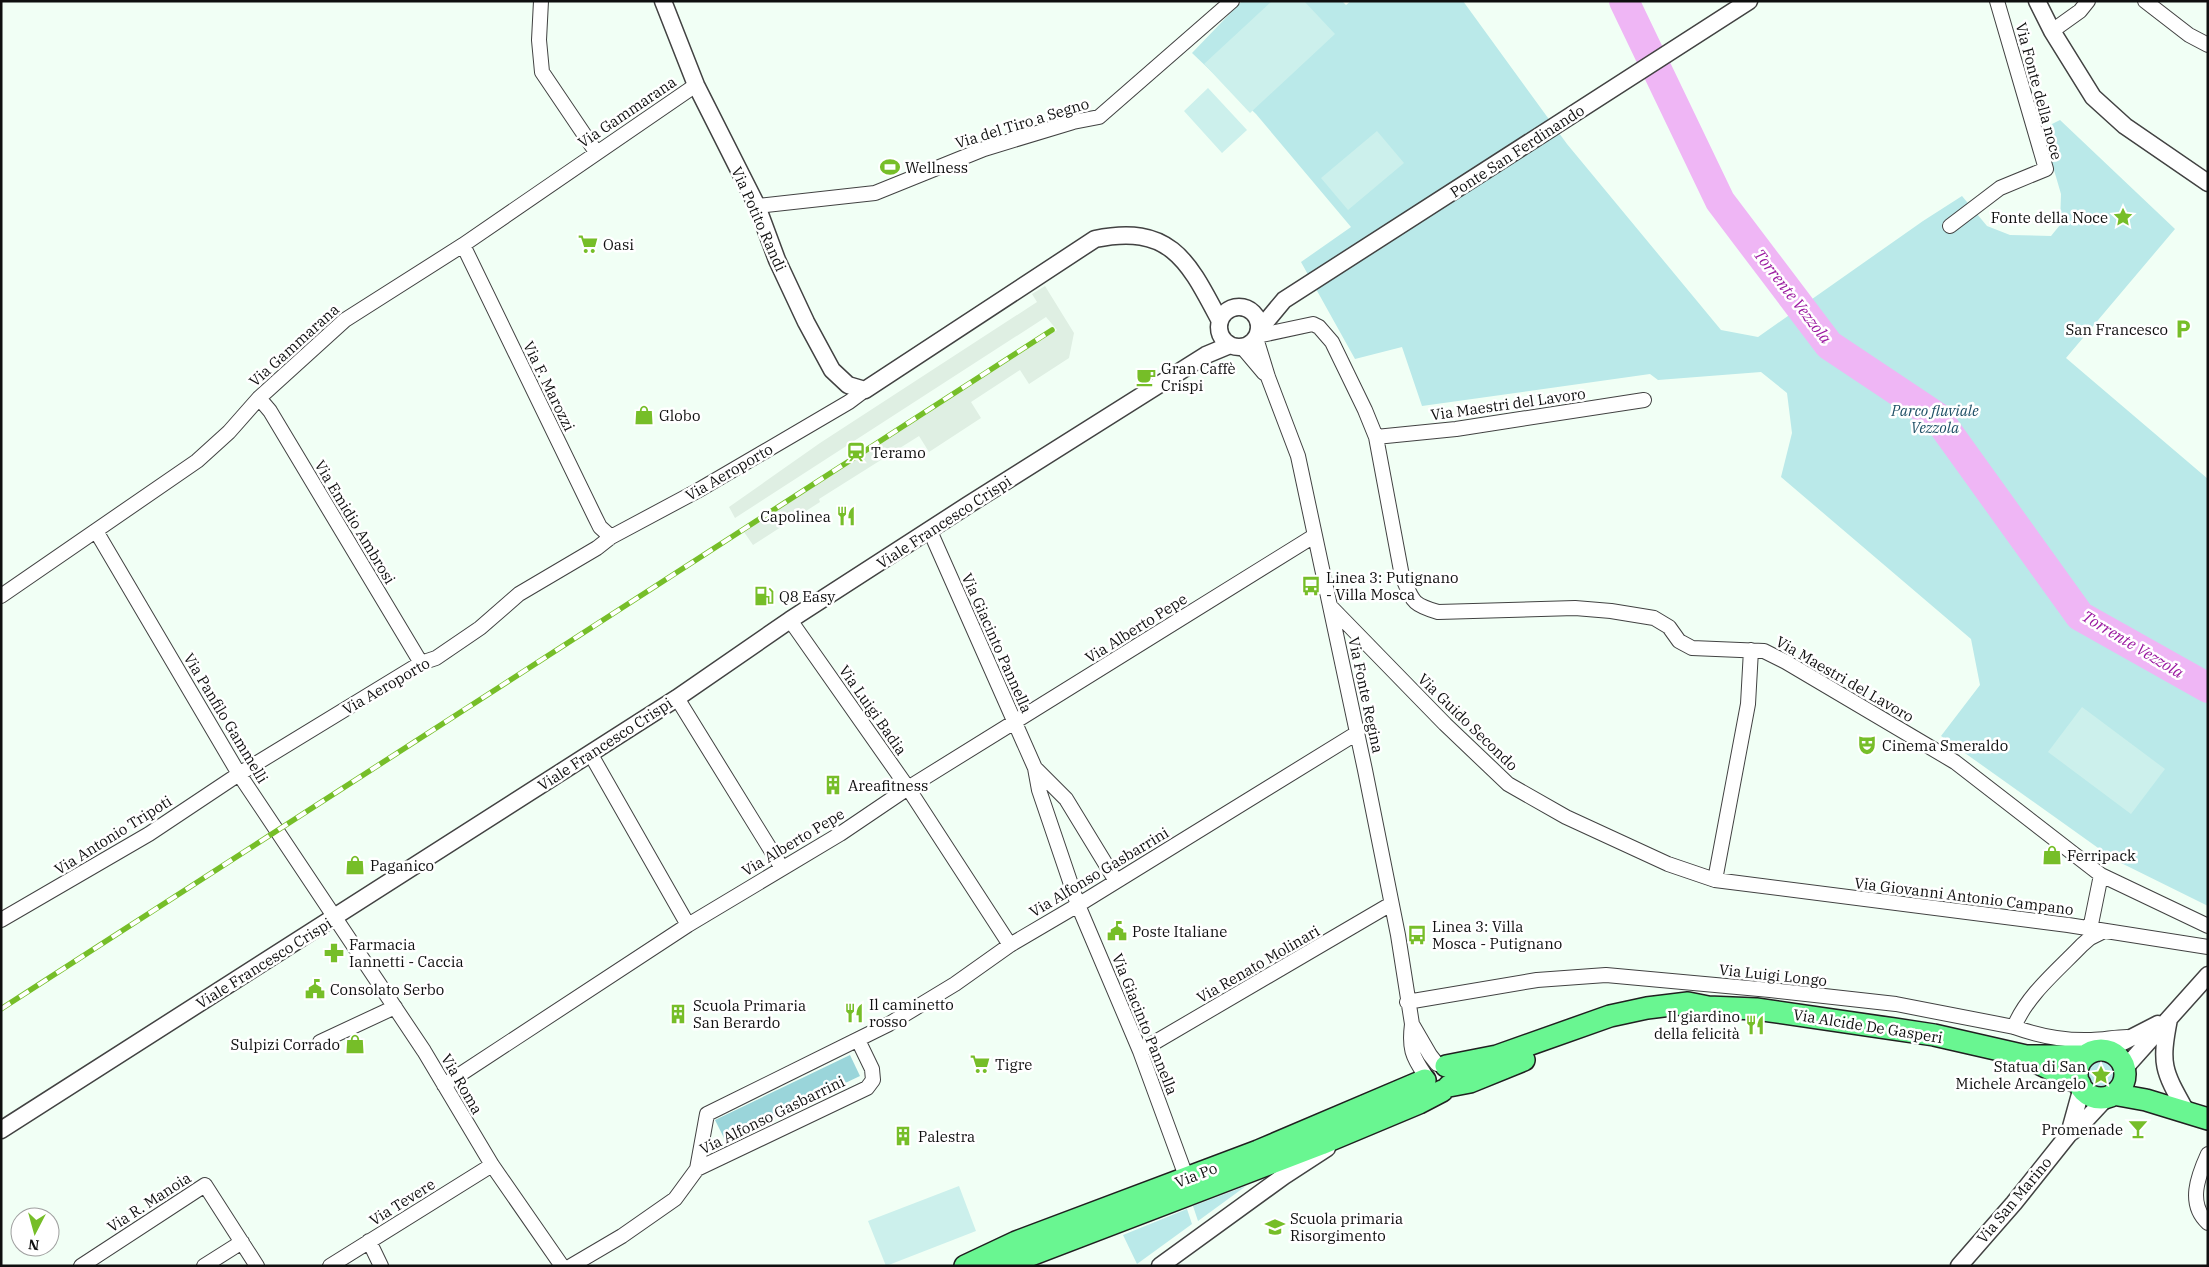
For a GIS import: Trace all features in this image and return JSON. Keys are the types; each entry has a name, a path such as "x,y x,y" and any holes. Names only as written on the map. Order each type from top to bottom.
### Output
{"main road":[{"name":"Via Alcide De Gasperi","path":"1352,1122 1419,1103 1437,1077 1470,1082 1544,1052 1593,1035 1629,1025 1690,1015 1708,1007 1756,1009 1871,1025 1934,1035 2026,1056 2093,1053"},
{"path":"2093,1053 2114,1054 2125,1070 2150,1088 2168,1094 2197,1115 2131,1096 2094,1097 2081,1086 2078,1069 2093,1053"},
{"name":"Via Alcide De Gasperi","path":"2026,1056 2081,1086"},
{"path":"2110,1096 2122,1085 2125,1070"},
{"name":"Via Po","path":"965,1266 1016,1242 1187,1178 1352,1122"},
{"name":"Via Po","path":"1002,1266 1186,1197 1299,1152 1352,1122"}],"street":[{"path":"541,1 539,40 542,72 596,152"},
{"name":"Via Potito Randi","path":"663,1 696,86 757,206 777,260 806,322 832,370 848,385 865,390"},
{"name":"Via del Tiro a Segno","path":"757,206 875,193 984,149 1073,122 1099,117 1232,1"},
{"name":"Ponte San Ferdinando","path":"1249,339 1284,300 1750,1"},
{"name":"Via Fonte della noce","path":"1950,226 2000,188 2046,169 1997,1"},
{"path":"2037,1 2052,31 2094,97 2125,126 2208,183"},
{"path":"2052,31 2080,11 2088,1"},
{"path":"2145,1 2189,36 2208,45"},
{"name":"Via Gammarana","path":"4,593 197,461 229,432 259,398 344,320 463,245 596,152 696,86"},
{"name":"Via Aeroporto","path":"239,774 421,663 436,658 480,628 519,594 597,548 611,537 697,491 849,402 1096,240 1116,235 1144,237 1169,246 1187,263 1209,299 1220,327 1249,339"},
{"name":"Via F. Marozzi","path":"463,245 600,527 611,537"},
{"path":"1209,299 1244,309 1257,319 1249,339"},
{"name":"Ponte San Ferdinando","path":"1220,327 1229,310 1244,309 1284,300"},
{"name":"Via Maestri del Lavoro","path":"1249,339 1307,324 1319,327 1332,342 1376,437 1402,576 1418,606 1438,612 1574,608 1611,611 1654,618 1669,627 1678,641 1692,648 1764,651 1786,662 1955,762 2101,875 2208,926"},
{"name":"Viale Francesco Crispi","path":"1206,355 1220,327"},
{"name":"Viale Francesco Crispi","path":"1,1130 677,698 790,620 1206,355 1249,339"},
{"name":"Via Fonte Regina","path":"1249,339 1268,377 1298,456 1392,904 1412,1024 1430,1055 1437,1077"},
{"name":"Via Emidio Ambrosi","path":"259,398 270,411 421,663"},
{"name":"Via Maestri del Lavoro","path":"1376,437 1456,429 1644,400"},
{"name":"Via Panfilo Gammelli","path":"96,531 239,774 336,917"},
{"name":"Via Giacinto Pannella","path":"930,531 1035,768 1039,790 1078,906 1140,1051 1187,1178"},
{"name":"Via Alberto Pepe","path":"444,1085 688,925 840,834 908,788 1314,536"},
{"name":"Via Guido Secondo","path":"1330,606 1445,724 1508,784 1566,817 1668,864 1715,880"},
{"name":"Via Luigi Badia","path":"790,620 908,788 1010,945"},
{"path":"1715,880 1748,704 1751,650"},
{"path":"677,698 782,868"},
{"name":"Via Alfonso Gasbarrini","path":"698,1169 706,1114 858,1040 948,988 1010,945 1078,906 1357,733"},
{"path":"590,753 688,925"},
{"name":"Via Giacinto Pannella","path":"1035,768 1066,799 1116,881"},
{"name":"Via Antonio Tripoti","path":"1,920 149,834 239,774"},
{"path":"2090,929 2101,875"},
{"name":"Via Giovanni Antonio Campano","path":"1715,880 2068,925 2208,947"},
{"name":"Via Renato Molinari","path":"1140,1051 1392,904"},
{"name":"Via Roma","path":"336,917 395,1007 492,1165 562,1266"},
{"path":"2068,925 2079,935 2082,945"},
{"path":"2014,1027 2019,1015 2028,1002 2082,945 2090,938 2104,931"},
{"name":"Via Luigi Longo","path":"1408,1002 1537,980 1606,975 1896,1004 2014,1027 2048,1037 2076,1040 2134,1036"},
{"path":"2125,1070 2208,976"},
{"path":"320,1042 395,1007"},
{"path":"2093,1053 2121,1043 2169,1019"},
{"path":"2169,1019 2163,1051 2168,1079 2197,1115"},
{"name":"Via Alfonso Gasbarrini","path":"571,1266 622,1236 675,1199 698,1169 867,1088 873,1080 872,1069 858,1040"},
{"name":"Via San Marino","path":"2069,1134 2081,1086"},
{"name":"Via San Marino","path":"1959,1266 2014,1203 2069,1134 2081,1125 2110,1096"},
{"path":"1160,1266 1284,1176 1352,1122"},
{"path":"1284,1176 1299,1152"},
{"path":"2208,1154 2197,1185 2195,1201 2199,1212 2208,1223"},
{"name":"Via Tevere","path":"330,1266 492,1165"},
{"name":"Via R. Manoia","path":"81,1266 205,1185 257,1266"},
{"path":"369,1241 382,1266"},
{"path":"204,1266 242,1242"}],"green space":[{"name":"Parco fluviale Vezzola","path":"1242,1 1342,1 1346,5 1351,1 1463,1 1567,144 1721,330 1758,337 1923,221 1962,196 1987,226 2010,235 2051,236 2060,225 2061,194 2042,129 2060,120 2175,229 2066,358 2208,479 2208,906 2115,860 1941,736 1980,685 1971,639 1781,477 1792,433 1787,393 1761,372 1658,380 1650,374 1422,406 1402,347 1355,359 1301,262 1351,227 1256,114 1192,53"},
{"path":"2101,1062 2110,1066 2114,1075 2110,1084 2101,1088 2092,1084 2088,1075 2092,1066"},
{"path":"1246,1186 1198,1221 1193,1206"},
{"path":"1187,1209 1192,1224 1137,1264 1123,1235"}],"shaded area":[{"path":"1272,1 1304,1 1335,34 1250,113 1204,64"},
{"path":"1208,88 1247,130 1222,153 1184,111"},
{"path":"1377,131 1404,163 1348,210 1321,178"},
{"path":"1045,286 1074,333 1069,358 1029,384 1020,370 971,402 981,418 929,452 919,436 819,499 820,502 753,545 744,532 1057,330 1046,317 735,518 729,507 820,443 1037,302 1032,294"},
{"path":"2082,707 2165,769 2131,814 2048,752"},
{"path":"850,1055 860,1076 725,1140 715,1120"},
{"path":"959,1186 976,1231 886,1266 868,1221"}],"waterway":[{"name":"Torrente Vezzola","path":"1624,1 1720,201 1829,345 1937,417 2080,616 2208,688"}],"railway":[{"path":"1,1009 1052,330"}],"place":[{"name":"Wellness","path":"890,167"},
{"name":"Fonte della Noce","path":"2123,217"},
{"name":"Oasi","path":"588,244"},
{"name":"San Francesco","path":"2183,329"},
{"name":"Gran Caffè Crispi","path":"1146,377"},
{"name":"Globo","path":"644,415"},
{"name":"Teramo","path":"856,452"},
{"name":"Capolinea","path":"846,516"},
{"name":"Linea 3: Putignano - Villa Mosca","path":"1311,586"},
{"name":"Q8 Easy","path":"764,596"},
{"name":"Cinema Smeraldo","path":"1867,745"},
{"name":"Areafitness","path":"833,785"},
{"name":"Ferripack","path":"2052,855"},
{"name":"Paganico","path":"355,865"},
{"name":"Poste Italiane","path":"1117,931"},
{"name":"Linea 3: Villa Mosca - Putignano","path":"1417,935"},
{"name":"Farmacia Iannetti - Caccia","path":"334,953"},
{"name":"Consolato Serbo","path":"315,989"},
{"name":"Il caminetto rosso","path":"854,1013"},
{"name":"Scuola Primaria San Berardo","path":"678,1014"},
{"name":"Il giardino della felicità","path":"1755,1025"},
{"name":"Sulpizi Corrado","path":"355,1044"},
{"name":"Tigre","path":"980,1064"},
{"name":"Statua di San Michele Arcangelo","path":"2101,1075"},
{"name":"Promenade","path":"2138,1129"},
{"name":"Palestra","path":"903,1136"},
{"name":"Scuola primaria Risorgimento","path":"1275,1227"}]}
